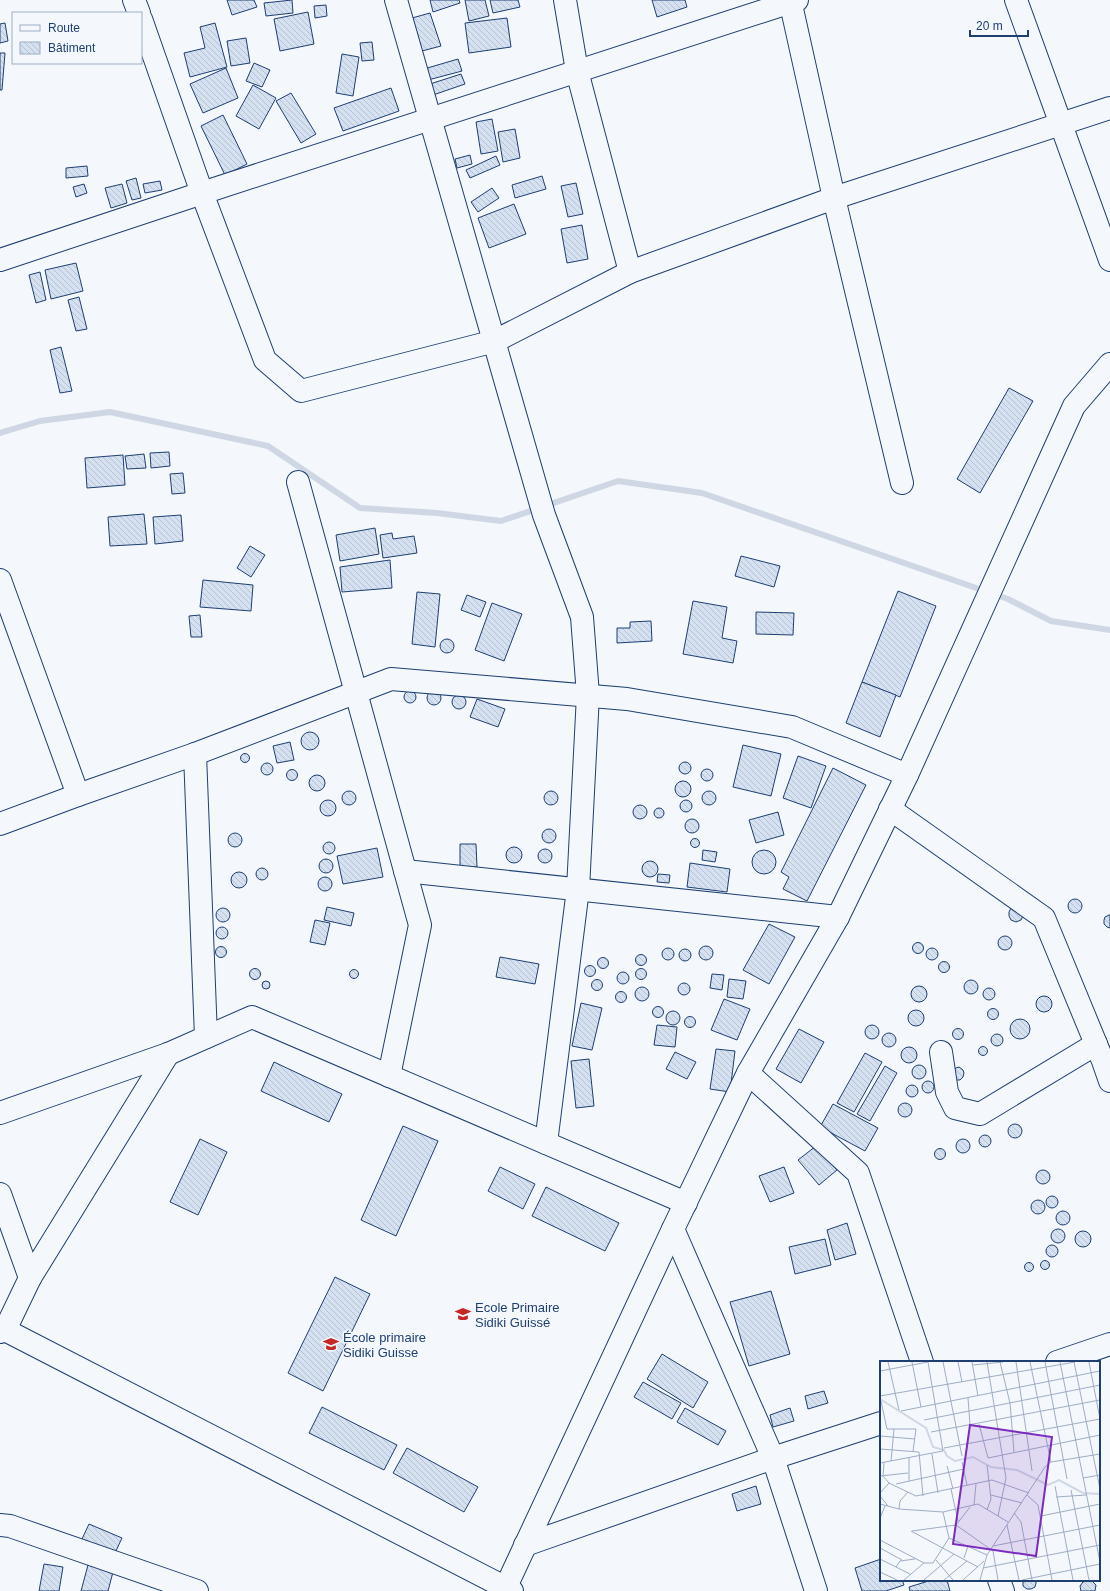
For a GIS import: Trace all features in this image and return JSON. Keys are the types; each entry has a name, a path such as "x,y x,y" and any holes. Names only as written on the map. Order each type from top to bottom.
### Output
{"street":[{"path":"134,0 139,12"},
{"path":"396,0 542,507 582,617 588,695 578,889 546,1142"},
{"path":"564,0 578,71 630,272"},
{"path":"1016,0 1110,260"},
{"path":"0,260 430,118 792,1 834,198 902,483"},
{"path":"142,22 202,193 265,360 301,390 495,341 630,272 834,198 1110,108"},
{"path":"168,1054 30,1278 2,1331 507,1590 673,1229 748,1073 838,917 907,774 1074,406 1110,364"},
{"path":"298,482 420,925 389,1076"},
{"path":"1,586 78,794"},
{"path":"0,824 78,794 195,754 391,679 627,699 792,727 907,774"},
{"path":"195,754 206,1037"},
{"path":"890,809 1044,918 1103,1054 1110,1082"},
{"path":"405,871 838,917"},
{"path":"0,1113 168,1054 252,1017 686,1203"},
{"path":"941,1052 947,1092 956,1108 980,1114 1103,1054"},
{"path":"748,1073 858,1173 922,1361"},
{"path":"0,1194 30,1278"},
{"path":"673,1229 774,1458 816,1591"},
{"path":"1061,1361 1110,1344"},
{"path":"526,1546 774,1458 880,1423"},
{"path":"0,1525 10,1526 197,1591"},
{"path":"999,1581 1003,1591"}],"building":[{"path":"227,0 254,0 257,7 232,15"},
{"path":"292,0 293,13 266,16 264,3"},
{"path":"430,0 459,0 460,3 433,12"},
{"path":"465,0 485,0 489,16 469,21"},
{"path":"490,0 518,0 520,7 493,13"},
{"path":"652,0 685,0 687,7 657,17"},
{"path":"326,5 327,16 315,18 314,6"},
{"path":"308,12 314,44 280,51 274,19"},
{"path":"430,13 441,46 422,51 412,18"},
{"path":"507,18 511,47 469,53 465,23"},
{"path":"5,23 8,41 0,43 0,24"},
{"path":"215,23 227,67 190,77 184,53 205,48 200,27"},
{"path":"246,38 250,63 231,66 227,41"},
{"path":"372,42 374,60 362,61 360,43"},
{"path":"0,53 5,53 2,90 0,90"},
{"path":"342,54 359,57 353,96 336,93"},
{"path":"458,59 462,71 428,80 424,69"},
{"path":"254,63 270,70 262,87 246,81"},
{"path":"226,68 238,98 203,113 190,84"},
{"path":"461,74 465,84 433,95 430,84"},
{"path":"253,85 276,98 259,129 236,116"},
{"path":"391,88 399,111 343,131 334,108"},
{"path":"291,93 316,134 301,143 276,101"},
{"path":"223,115 247,164 225,175 201,126"},
{"path":"492,119 498,151 481,154 476,122"},
{"path":"515,129 520,158 503,162 498,132"},
{"path":"470,155 472,164 457,168 455,159"},
{"path":"496,156 500,165 470,178 466,170"},
{"path":"87,166 88,176 66,178 66,168"},
{"path":"542,176 546,189 515,198 512,185"},
{"path":"136,178 141,198 132,200 126,181"},
{"path":"160,181 162,190 145,193 143,184"},
{"path":"576,183 583,214 568,217 561,186"},
{"path":"84,184 87,193 76,197 73,187"},
{"path":"122,184 127,203 111,208 105,188"},
{"path":"492,188 499,198 478,212 471,202"},
{"path":"514,204 526,234 489,248 478,218"},
{"path":"582,225 588,259 567,263 561,229"},
{"path":"76,263 83,291 51,299 45,270"},
{"path":"40,272 46,300 36,303 29,275"},
{"path":"79,297 87,329 76,331 68,300"},
{"path":"61,347 72,391 60,393 50,350"},
{"path":"1009,388 1033,401 980,493 957,479"},
{"path":"169,452 170,466 151,468 150,453"},
{"path":"144,454 146,468 127,469 125,456"},
{"path":"123,455 125,485 87,488 85,458"},
{"path":"183,473 185,493 172,494 170,474"},
{"path":"144,514 147,544 110,546 108,517"},
{"path":"181,515 183,541 155,544 153,517"},
{"path":"375,528 379,554 340,561 336,535"},
{"path":"392,533 393,539 414,536 417,553 383,558 380,535"},
{"path":"250,546 265,555 251,577 237,568"},
{"path":"741,556 780,566 774,587 735,576"},
{"path":"390,560 392,588 342,592 340,567"},
{"path":"203,580 253,585 251,611 200,607"},
{"path":"898,591 936,606 900,697 862,682"},
{"path":"417,592 440,594 435,647 412,644"},
{"path":"467,595 486,602 480,617 461,610"},
{"path":"693,601 727,607 722,638 737,641 733,663 683,654"},
{"path":"492,603 522,614 504,661 475,650"},
{"path":"756,612 794,613 793,635 756,634"},
{"path":"200,615 202,637 191,637 189,616"},
{"path":"651,621 652,641 617,643 617,628 630,628 630,622"},
{"path":"444,639 450,639 454,643 454,649 450,653 444,653 440,649 440,643"},
{"path":"862,682 896,695 880,737 846,723"},
{"path":"408,691 412,691 416,697 412,703 408,703 404,699 404,695"},
{"path":"434,691 439,693 441,698 439,703 434,705 429,703 427,698 429,693"},
{"path":"456,695 462,695 466,699 466,705 462,709 456,709 452,705 452,699"},
{"path":"477,699 505,709 498,727 470,717"},
{"path":"306,732 314,732 319,737 317,748 314,750 306,750 301,745 301,737"},
{"path":"290,742 294,760 277,763 273,746"},
{"path":"743,745 781,754 771,796 733,787"},
{"path":"245,753 250,758 245,763 240,758"},
{"path":"798,756 826,766 811,808 783,798"},
{"path":"683,762 687,762 691,768 687,774 683,774 679,770 679,766"},
{"path":"265,763 269,763 273,769 269,775 265,775 261,771 261,767"},
{"path":"833,768 866,785 807,901 783,889 789,877 781,872"},
{"path":"705,769 709,769 713,775 709,781 705,781 701,777 701,773"},
{"path":"290,770 294,770 296,771 296,779 290,780 287,777 287,773"},
{"path":"314,775 320,775 325,780 323,789 320,791 314,791 309,786 309,780"},
{"path":"683,781 690,786 691,789 686,796 683,797 676,792 675,789 680,782"},
{"path":"349,791 354,793 356,798 354,803 349,805 344,803 342,798 344,793"},
{"path":"551,791 556,793 558,798 556,803 551,805 546,803 544,798 546,793"},
{"path":"709,791 714,793 716,798 714,803 709,805 704,803 702,798 704,793"},
{"path":"328,800 334,802 336,808 334,814 328,816 322,814 320,808 322,802"},
{"path":"684,800 688,800 692,806 688,812 684,812 680,808 680,804"},
{"path":"637,805 643,805 647,809 647,815 643,819 637,819 633,815 633,809"},
{"path":"657,808 661,808 663,809 663,817 657,818 654,815 654,811"},
{"path":"778,812 784,835 756,843 749,820"},
{"path":"689,819 695,819 699,823 699,829 695,833 689,833 685,829 685,823"},
{"path":"549,829 554,831 556,836 554,841 549,843 544,841 542,836 544,831"},
{"path":"232,833 238,833 242,837 242,843 238,847 232,847 228,843 228,837"},
{"path":"695,838 700,843 695,848 690,843"},
{"path":"327,842 331,842 335,848 331,854 327,854 323,850 323,846"},
{"path":"460,844 476,844 477,867 460,867"},
{"path":"511,847 517,847 522,852 520,861 517,863 511,863 506,858 506,852"},
{"path":"377,848 383,877 343,884 337,856"},
{"path":"542,849 548,849 552,853 552,859 548,863 542,863 538,859 538,853"},
{"path":"703,850 717,852 715,862 702,860"},
{"path":"764,850 773,853 776,862 773,871 764,874 755,871 752,862 755,853"},
{"path":"326,859 331,861 333,866 331,871 326,873 321,871 319,866 321,861"},
{"path":"650,861 656,863 658,869 656,875 650,877 644,875 642,869 644,863"},
{"path":"690,863 730,869 727,892 687,887"},
{"path":"262,868 266,870 268,874 266,878 262,880 258,878 256,874 258,870"},
{"path":"236,872 242,872 247,877 245,886 242,888 236,888 231,883 231,877"},
{"path":"658,874 670,875 669,883 657,882"},
{"path":"322,877 328,877 332,881 332,887 328,891 322,891 318,887 318,881"},
{"path":"1075,899 1080,901 1082,906 1080,911 1075,913 1070,911 1068,906 1070,901"},
{"path":"327,907 354,913 351,926 324,920"},
{"path":"220,908 226,908 230,912 230,918 226,922 220,922 216,918 216,912"},
{"path":"1011,908 1023,916 1021,920 1016,922 1011,920 1009,912"},
{"path":"1109,915 1110,928 1104,924 1105,917"},
{"path":"315,920 330,923 325,945 310,942"},
{"path":"769,924 795,937 769,984 743,970"},
{"path":"224,927 227,928 227,938 220,939 217,938 216,931 217,928"},
{"path":"1002,936 1008,936 1012,940 1012,946 1008,950 1002,950 998,946 998,940"},
{"path":"918,942 922,944 924,948 922,952 918,954 914,952 912,948 914,944"},
{"path":"221,946 225,948 227,952 225,956 221,958 217,956 215,952 217,948"},
{"path":"703,946 709,946 713,950 713,956 709,960 703,960 699,956 699,950"},
{"path":"668,948 672,950 674,954 672,958 668,960 664,958 662,954 664,950"},
{"path":"932,948 936,950 938,954 936,958 932,960 928,958 926,954 928,950"},
{"path":"683,949 687,949 691,955 687,961 683,961 679,957 679,953"},
{"path":"639,955 643,955 645,956 645,964 639,965 636,962 636,958"},
{"path":"500,957 539,964 535,984 496,977"},
{"path":"601,958 605,958 607,959 607,967 601,968 598,965 598,961"},
{"path":"944,961 948,963 950,967 948,971 944,973 940,971 938,967 940,963"},
{"path":"588,966 592,966 594,967 594,975 588,976 585,973 585,969"},
{"path":"255,968 259,970 261,974 259,978 255,980 251,978 249,974 251,970"},
{"path":"354,969 359,974 354,979 349,974"},
{"path":"639,969 643,969 645,970 645,978 639,979 636,976 636,972"},
{"path":"625,972 628,973 628,983 621,984 618,983 617,976 618,973"},
{"path":"712,974 724,975 722,990 710,988"},
{"path":"597,979 601,981 603,985 601,989 597,991 593,989 591,985 593,981"},
{"path":"729,979 746,981 743,999 727,997"},
{"path":"971,980 976,982 978,987 976,992 971,994 966,992 964,987 966,982"},
{"path":"264,981 268,981 270,985 268,989 264,989 262,987 262,983"},
{"path":"686,983 689,984 689,994 682,995 679,994 678,987 679,984"},
{"path":"919,986 925,988 927,994 925,1000 919,1002 913,1000 911,994 913,988"},
{"path":"642,987 647,989 649,994 647,999 642,1001 637,999 635,994 637,989"},
{"path":"991,988 994,989 994,999 987,1000 984,999 983,992 984,989"},
{"path":"619,992 623,992 625,993 625,1001 619,1002 616,999 616,995"},
{"path":"1044,996 1050,998 1052,1004 1050,1010 1044,1012 1038,1010 1036,1004 1038,998"},
{"path":"724,999 750,1009 737,1040 711,1030"},
{"path":"581,1003 602,1008 592,1050 572,1046"},
{"path":"656,1007 660,1007 662,1008 662,1016 656,1017 653,1014 653,1010"},
{"path":"991,1009 995,1009 997,1010 997,1018 991,1019 988,1016 988,1012"},
{"path":"916,1010 922,1012 924,1018 922,1024 916,1026 910,1024 908,1018 910,1012"},
{"path":"673,1011 678,1013 680,1018 678,1023 673,1025 668,1023 666,1018 668,1013"},
{"path":"690,1016 694,1018 696,1022 694,1026 690,1028 686,1026 684,1022 686,1018"},
{"path":"1016,1019 1024,1019 1030,1025 1030,1033 1024,1039 1016,1039 1010,1033 1010,1025"},
{"path":"657,1025 677,1027 675,1047 654,1045"},
{"path":"869,1025 875,1025 879,1029 879,1035 875,1039 869,1039 865,1035 865,1029"},
{"path":"958,1028 962,1030 964,1034 962,1038 958,1040 954,1038 952,1034 954,1030"},
{"path":"799,1029 824,1042 801,1083 776,1069"},
{"path":"889,1033 894,1035 896,1040 894,1045 889,1047 884,1045 882,1040 884,1035"},
{"path":"997,1034 1001,1036 1003,1040 1001,1044 997,1046 993,1044 991,1040 993,1036"},
{"path":"909,1047 915,1049 917,1055 915,1061 909,1063 903,1061 901,1055 903,1049"},
{"path":"981,1047 985,1047 987,1051 985,1055 981,1055 979,1053 979,1049"},
{"path":"716,1049 735,1051 730,1092 710,1089"},
{"path":"675,1052 696,1062 687,1079 666,1069"},
{"path":"865,1053 882,1062 854,1112 837,1103"},
{"path":"589,1059 594,1106 576,1108 571,1061"},
{"path":"274,1062 342,1094 329,1122 261,1091"},
{"path":"919,1065 924,1067 926,1072 924,1077 919,1079 914,1077 912,1072 914,1067"},
{"path":"885,1066 897,1073 870,1121 857,1114"},
{"path":"959,1067 964,1073 960,1080 956,1080 952,1070"},
{"path":"928,1081 932,1083 934,1087 932,1091 928,1093 924,1091 922,1087 924,1083"},
{"path":"914,1085 917,1086 917,1096 910,1097 907,1096 906,1089 907,1086"},
{"path":"905,1103 910,1105 912,1110 910,1115 905,1117 900,1115 898,1110 900,1105"},
{"path":"833,1104 878,1128 865,1151 820,1127"},
{"path":"1012,1124 1018,1124 1022,1128 1022,1134 1018,1138 1012,1138 1008,1134 1008,1128"},
{"path":"403,1126 438,1141 396,1236 361,1220"},
{"path":"983,1135 987,1135 991,1141 987,1147 983,1147 979,1143 979,1139"},
{"path":"200,1139 227,1152 198,1215 170,1202"},
{"path":"960,1139 966,1139 970,1143 970,1149 966,1153 960,1153 956,1149 956,1143"},
{"path":"816,1146 837,1170 819,1185 798,1160"},
{"path":"940,1148 944,1150 946,1154 944,1158 940,1160 936,1158 934,1154 936,1150"},
{"path":"500,1167 535,1184 523,1209 488,1191"},
{"path":"784,1167 794,1193 770,1202 759,1176"},
{"path":"1043,1170 1048,1172 1050,1177 1048,1182 1043,1184 1038,1182 1036,1177 1038,1172"},
{"path":"546,1187 619,1223 605,1251 532,1216"},
{"path":"1052,1196 1056,1198 1058,1202 1056,1206 1052,1208 1048,1206 1046,1202 1048,1198"},
{"path":"1038,1200 1043,1202 1045,1207 1043,1212 1038,1214 1033,1212 1031,1207 1033,1202"},
{"path":"1063,1211 1068,1213 1070,1218 1068,1223 1063,1225 1058,1223 1056,1218 1058,1213"},
{"path":"847,1223 856,1254 835,1260 827,1230"},
{"path":"1058,1229 1063,1231 1065,1236 1063,1241 1058,1243 1053,1241 1051,1236 1053,1231"},
{"path":"1083,1231 1089,1233 1091,1239 1089,1245 1083,1247 1077,1245 1075,1239 1077,1233"},
{"path":"825,1239 831,1265 795,1274 789,1247"},
{"path":"1052,1245 1056,1247 1058,1251 1056,1255 1052,1257 1048,1255 1046,1251 1048,1247"},
{"path":"1043,1261 1047,1261 1049,1265 1047,1269 1043,1269 1041,1267 1041,1263"},
{"path":"1027,1263 1031,1263 1033,1267 1031,1271 1027,1271 1025,1269 1025,1265"},
{"path":"335,1277 370,1294 323,1391 288,1373"},
{"path":"771,1291 790,1354 749,1366 730,1302"},
{"path":"662,1354 708,1382 693,1408 647,1379"},
{"path":"643,1382 681,1403 672,1419 634,1397"},
{"path":"824,1391 828,1403 808,1409 805,1396"},
{"path":"322,1407 397,1445 384,1470 309,1433"},
{"path":"685,1408 726,1431 718,1445 677,1422"},
{"path":"790,1408 794,1421 773,1427 770,1415"},
{"path":"407,1448 478,1487 464,1512 393,1473"},
{"path":"756,1486 761,1504 737,1511 732,1494"},
{"path":"89,1524 122,1538 115,1553 82,1539"},
{"path":"880,1559 880,1581 902,1581 904,1585 886,1591 862,1591 855,1568"},
{"path":"44,1564 63,1567 59,1591 39,1591"},
{"path":"88,1565 113,1572 108,1591 81,1591"},
{"path":"929,1581 947,1581 950,1591 910,1591 909,1587"},
{"path":"1023,1581 1036,1581 1035,1587 1031,1589 1027,1589 1023,1586"},
{"path":"1092,1581 1096,1585 1095,1591 1081,1591 1080,1586 1083,1582"}],"waterway":[{"path":"0,433 40,421 110,412 268,446 360,508 437,513 501,521 618,481 702,493 1008,599 1051,621 1110,630"}],"place":[{"name":"Ecole Primaire Sidiki Guissé","path":"463,1314"},
{"name":"École primaire Sidiki Guisse","path":"331,1344"}]}
